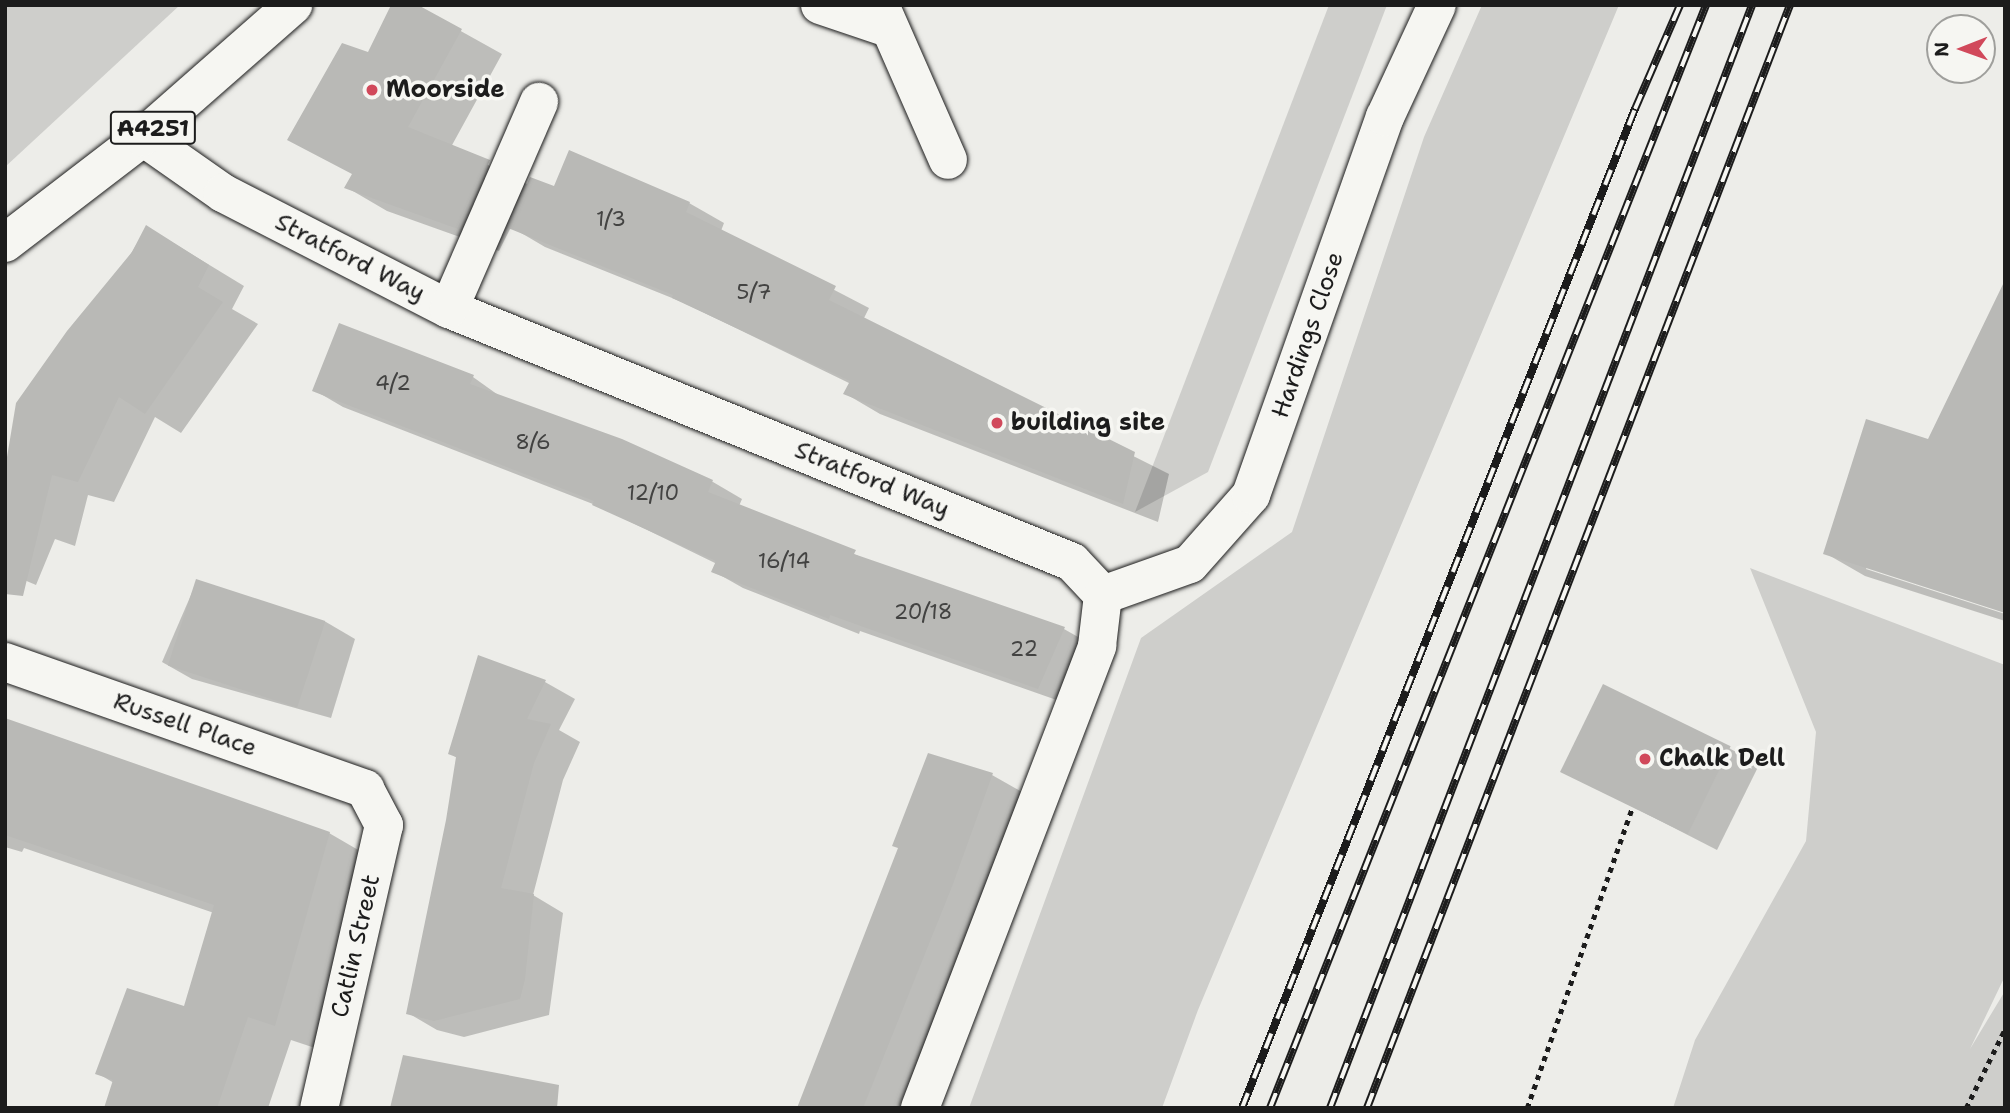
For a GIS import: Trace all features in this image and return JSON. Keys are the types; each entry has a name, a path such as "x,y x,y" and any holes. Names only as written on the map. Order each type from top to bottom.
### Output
{"street":[{"name":"A4251","path":"5,243 143,137 293,5"},
{"path":"820,5 884,16 948,160"},
{"name":"Hardings Close","path":"1103,594 1191,564 1251,495 1385,117 1437,5"},
{"path":"449,309 539,102"},
{"name":"Stratford Way","path":"143,137 223,193 449,309 1072,562 1103,594"},
{"path":"920,1108 1097,646 1103,594"},
{"name":"Russell Place","path":"5,662 365,789"},
{"name":"Catlin Street","path":"319,1108 384,825 365,789"}],"path":[{"path":"1527,1108 1632,809"},
{"path":"1966,1108 2005,1029"}],"shaded area":[{"path":"5,5 180,5 5,167"},
{"path":"1329,5 1387,5 1208,472 1135,512"},
{"path":"1482,5 1619,5 1198,1010 1162,1108 969,1108 1141,638 1292,532 1424,137"},
{"path":"1750,568 2005,665 2005,976 1970,1049 2005,991 2005,1108 1673,1108 1695,1040 1806,841 1816,732"}],"building":[{"name":"Moorside","path":"391,5 418,5 462,29 408,127 490,160 458,229 344,188 352,174 287,140 342,43 368,52"},
{"path":"569,150 690,202 686,212 836,286 829,300 1135,452 1123,504 843,394 850,381 672,298 673,295 508,228 530,177 554,186"},
{"path":"146,225 209,265 198,287 223,302 145,414 119,397 78,482 52,475 23,596 5,594 5,469 16,403 67,331 132,252"},
{"path":"2005,280 2005,613 1823,554 1866,419 1928,439"},
{"path":"339,323 474,375 470,384 622,439 713,480 708,492 856,550 854,554 1065,627 1038,689 830,615 829,619 711,572 716,561 592,505 594,501 312,391"},
{"path":"196,579 325,621 297,708 168,666"},
{"path":"478,655 546,680 527,719 551,724 534,763 501,888 534,894 525,979 520,999 434,1021 406,1014 446,820 456,757 448,754"},
{"name":"Chalk Dell","path":"1603,684 1731,746 1688,834 1560,772"},
{"path":"5,718 330,832 275,1026 248,1017 217,1108 104,1108 113,1080 95,1074 127,988 184,1006 214,905 5,835"},
{"path":"928,753 993,773 953,884 863,1108 797,1108 898,848 892,846"},
{"path":"403,1055 559,1085 557,1108 390,1108"}],"railway":[{"path":"1242,1108 1635,109 1680,5"},
{"path":"1270,1108 1706,5"},
{"path":"1330,1108 1752,5"},
{"path":"1367,1108 1790,5"}],"place":[{"name":"Moorside","path":"372,90"},
{"name":"building site","path":"997,423"},
{"name":"Chalk Dell","path":"1645,759"}]}
